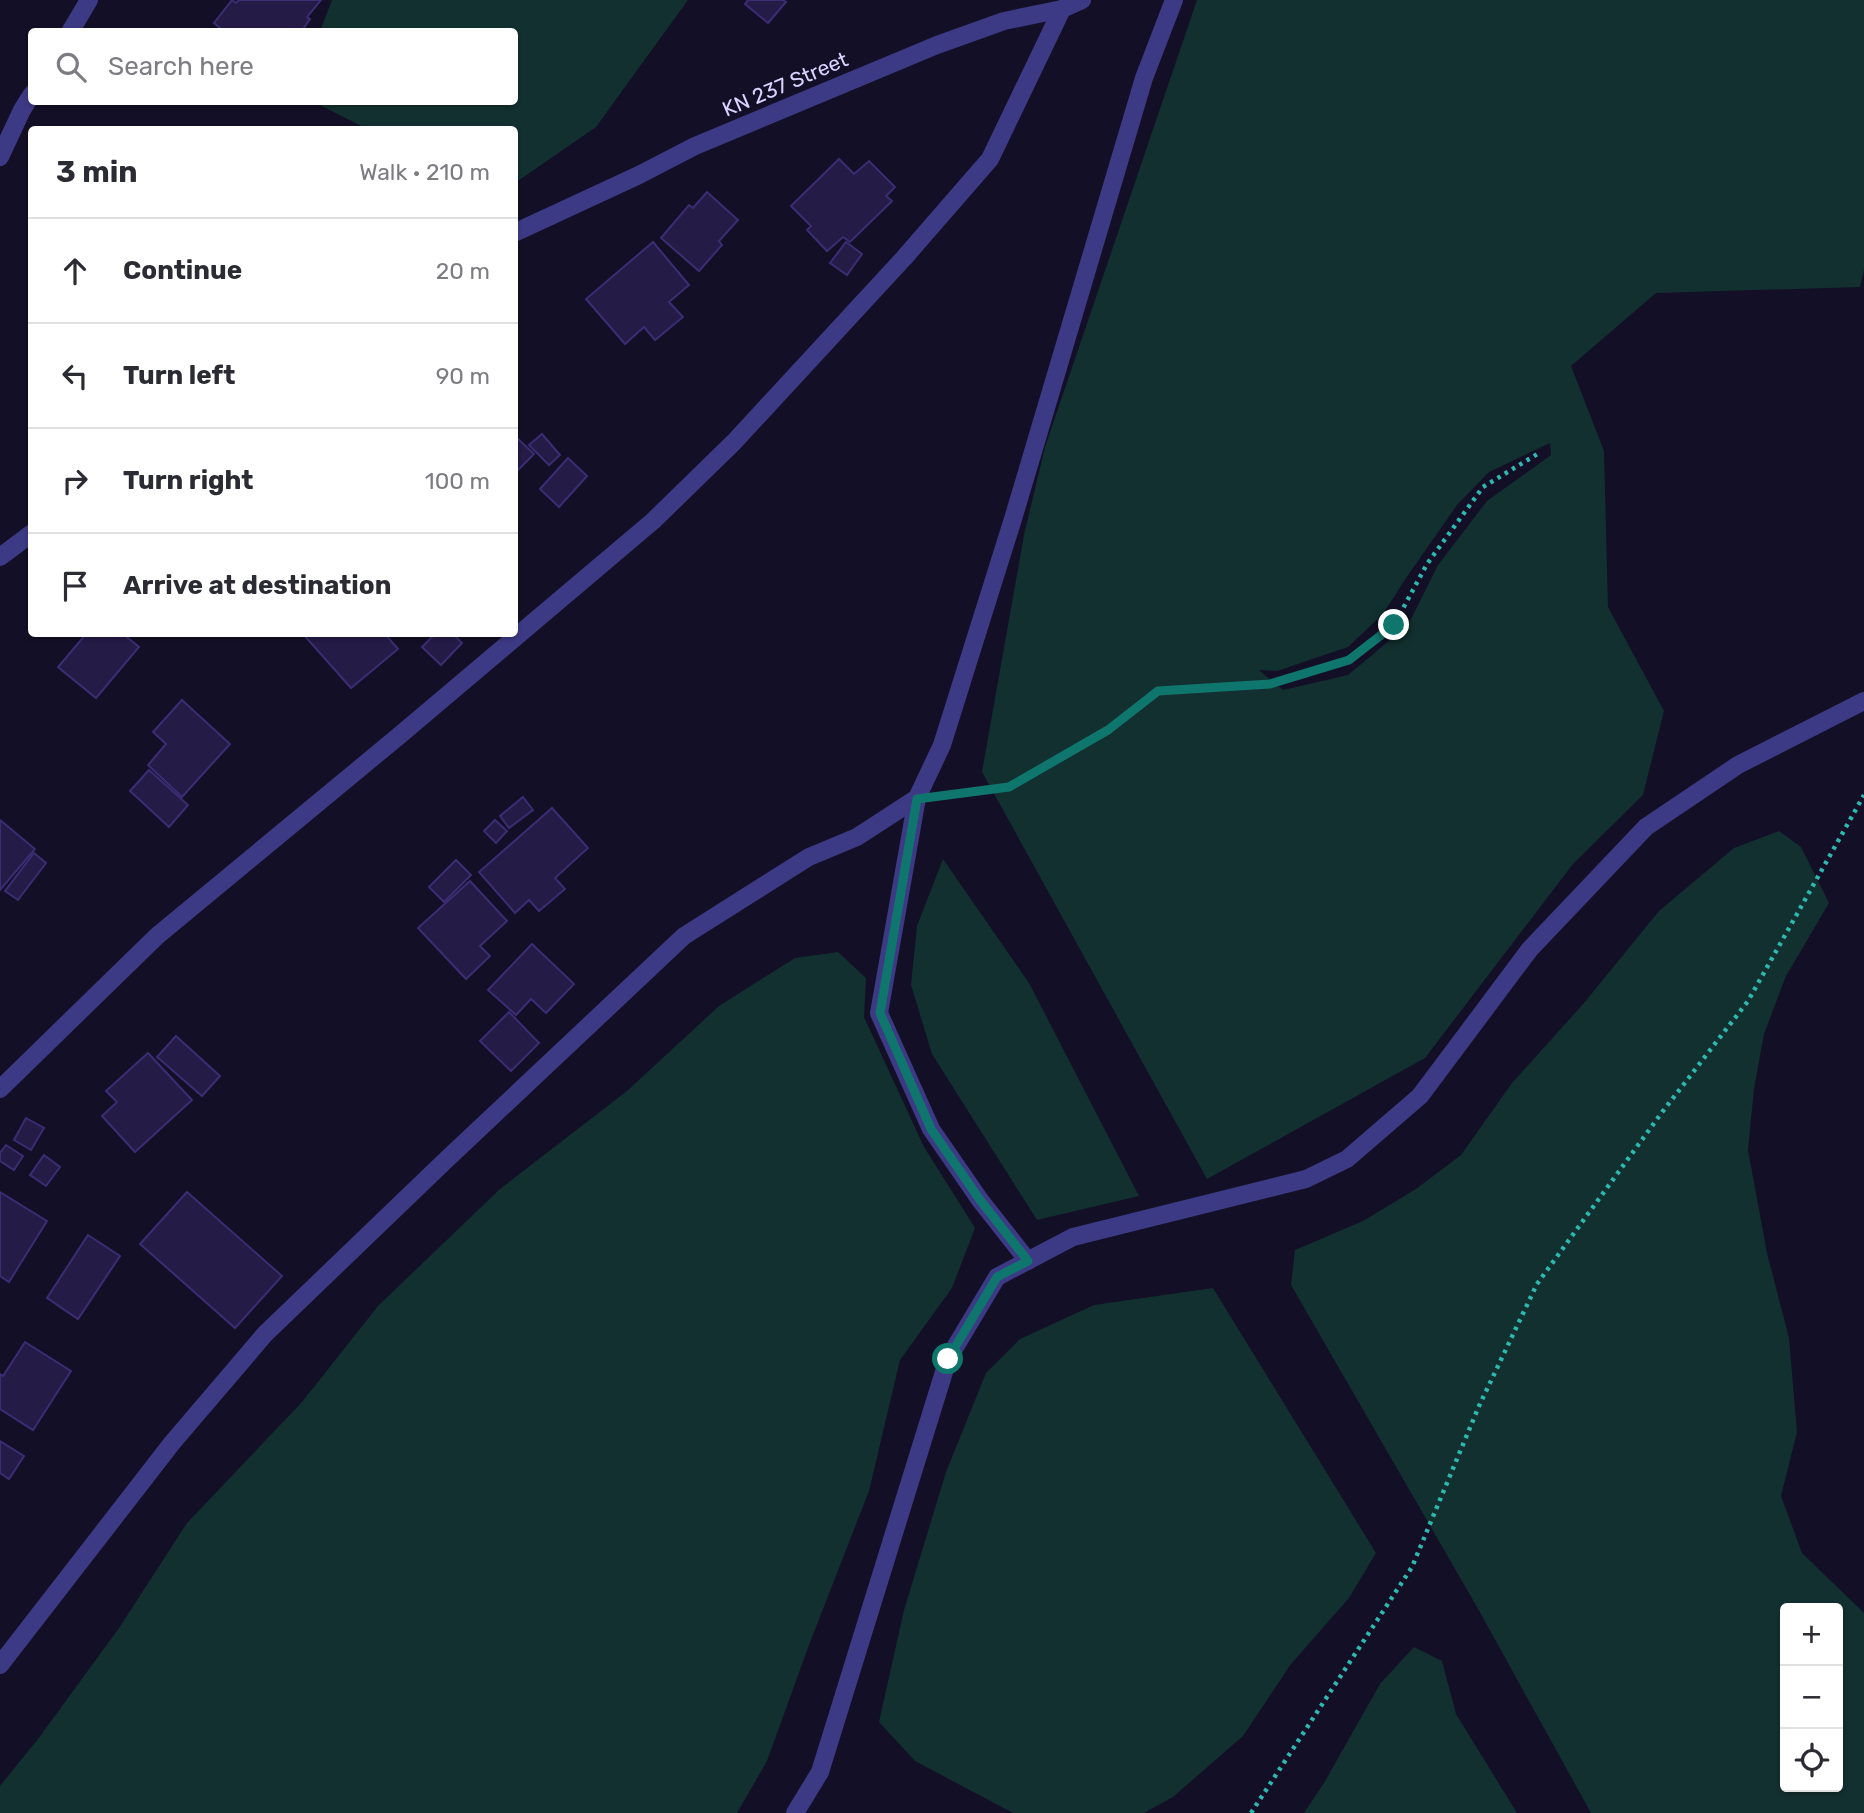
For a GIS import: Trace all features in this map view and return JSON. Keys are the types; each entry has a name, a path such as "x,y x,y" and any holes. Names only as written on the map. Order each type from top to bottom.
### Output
{"street":[{"path":"72,28 89,0"},
{"name":"KN 237 Street","path":"518,231 695,146 937,45 1004,21 1062,9 1082,0"},
{"path":"1028,1261 980,1200 931,1129 880,1013 917,799 942,745 1013,519 1143,78 1174,0"},
{"path":"518,635 653,520 734,442 905,258 990,159 1062,9"},
{"path":"0,157 28,100"},
{"path":"0,557 28,536"},
{"path":"0,1089 157,936 515,637"},
{"path":"795,1813 820,1772 948,1359 997,1277 1073,1237 1306,1179 1347,1159 1420,1096 1530,949 1646,827 1738,765 1864,701"},
{"path":"0,1665 172,1443 265,1334 456,1151 684,936 809,857 857,837 917,799"}],"path":[{"path":"917,799 1009,787 1108,730 1158,691 1270,684 1349,660 1394,625 1427,564 1483,487 1539,453"},
{"path":"1251,1813 1412,1567 1479,1406 1537,1284 1660,1115 1748,1002 1864,795"}],"green space":[{"path":"332,0 688,0 596,127 518,181 518,126 361,126 320,105 518,105 518,28 321,28"},
{"path":"1197,0 1864,0 1864,270 1860,287 1656,293 1571,366 1604,451 1608,607 1664,711 1643,795 1573,864 1425,1058 1207,1179 982,772 1024,535 1045,447","holes":["1550,443 1551,455 1487,501 1438,565 1408,625 1348,675 1283,690 1259,670 1277,671 1348,647 1383,614 1457,505 1489,472"]},
{"path":"1779,831 1801,847 1829,903 1786,976 1764,1034 1754,1089 1748,1150 1767,1253 1789,1338 1797,1432 1781,1496 1802,1553 1864,1613 1864,1813 1591,1813 1477,1607 1291,1285 1295,1250 1363,1221 1416,1189 1461,1155 1512,1083 1584,1003 1659,911 1734,848"},
{"path":"943,859 1029,983 1139,1196 1037,1220 932,1054 911,985 917,926"},
{"path":"838,952 866,978 864,1017 924,1147 975,1228 952,1288 900,1360 869,1491 767,1761 737,1813 0,1813 0,1786 119,1628 187,1523 302,1402 378,1306 500,1189 627,1091 719,1006 795,958"},
{"path":"1213,1288 1376,1553 1349,1598 1291,1664 1243,1736 1173,1797 1144,1813 1013,1813 915,1761 879,1722 904,1610 946,1472 986,1373 1020,1339 1094,1305"},
{"path":"1414,1647 1442,1661 1456,1714 1517,1813 1304,1813 1380,1684"}],"building":[{"path":"232,0 236,3 239,0 321,0 307,17 310,19 304,28 220,28 214,23"},
{"path":"748,0 786,2 768,23 745,4"},
{"path":"839,159 854,174 869,161 895,187 886,196 892,201 850,242 843,237 827,251 807,230 811,226 791,206"},
{"path":"707,192 738,220 719,241 722,245 699,271 661,238 689,205 693,208"},
{"path":"653,242 689,285 669,302 683,317 655,340 644,327 625,344 586,299"},
{"path":"846,242 862,254 847,275 830,263"},
{"path":"542,434 560,455 549,465 529,445"},
{"path":"518,439 534,454 518,470"},
{"path":"568,458 587,476 559,507 540,489"},
{"path":"83,637 127,637 139,647 96,698 58,667"},
{"path":"306,637 388,637 398,649 351,688"},
{"path":"432,637 456,637 462,643 441,665 422,647"},
{"path":"182,700 230,744 182,797 148,765 166,744 153,732"},
{"path":"149,770 188,805 169,827 130,791"},
{"path":"523,797 533,810 509,828 500,816"},
{"path":"552,808 588,848 555,878 565,889 539,911 529,900 515,913 479,872"},
{"path":"0,820 35,849 0,890"},
{"path":"495,820 507,831 496,843 484,831"},
{"path":"34,853 46,863 18,900 5,891"},
{"path":"456,860 471,875 444,902 429,887"},
{"path":"470,881 507,921 480,946 490,956 466,979 418,928"},
{"path":"532,944 574,984 546,1013 531,999 516,1015 488,990"},
{"path":"509,1012 539,1043 511,1071 480,1041"},
{"path":"176,1036 220,1076 202,1096 157,1057"},
{"path":"148,1053 192,1100 135,1152 102,1116 117,1102 106,1091"},
{"path":"26,1118 44,1128 31,1150 14,1140"},
{"path":"6,1145 23,1156 14,1170 0,1161 0,1153"},
{"path":"44,1155 60,1167 46,1186 30,1175"},
{"path":"0,1192 47,1221 9,1282 0,1276"},
{"path":"187,1192 282,1276 235,1328 140,1244"},
{"path":"88,1235 120,1256 78,1319 47,1298"},
{"path":"25,1342 71,1371 33,1430 0,1409 0,1374 3,1376"},
{"path":"0,1441 24,1456 9,1479 0,1473"}],"route":[{"path":"948,1359 997,1277 1028,1261 980,1200 931,1129 880,1013 917,799 1009,787 1108,730 1158,691 1270,684 1349,660 1394,625"}]}
